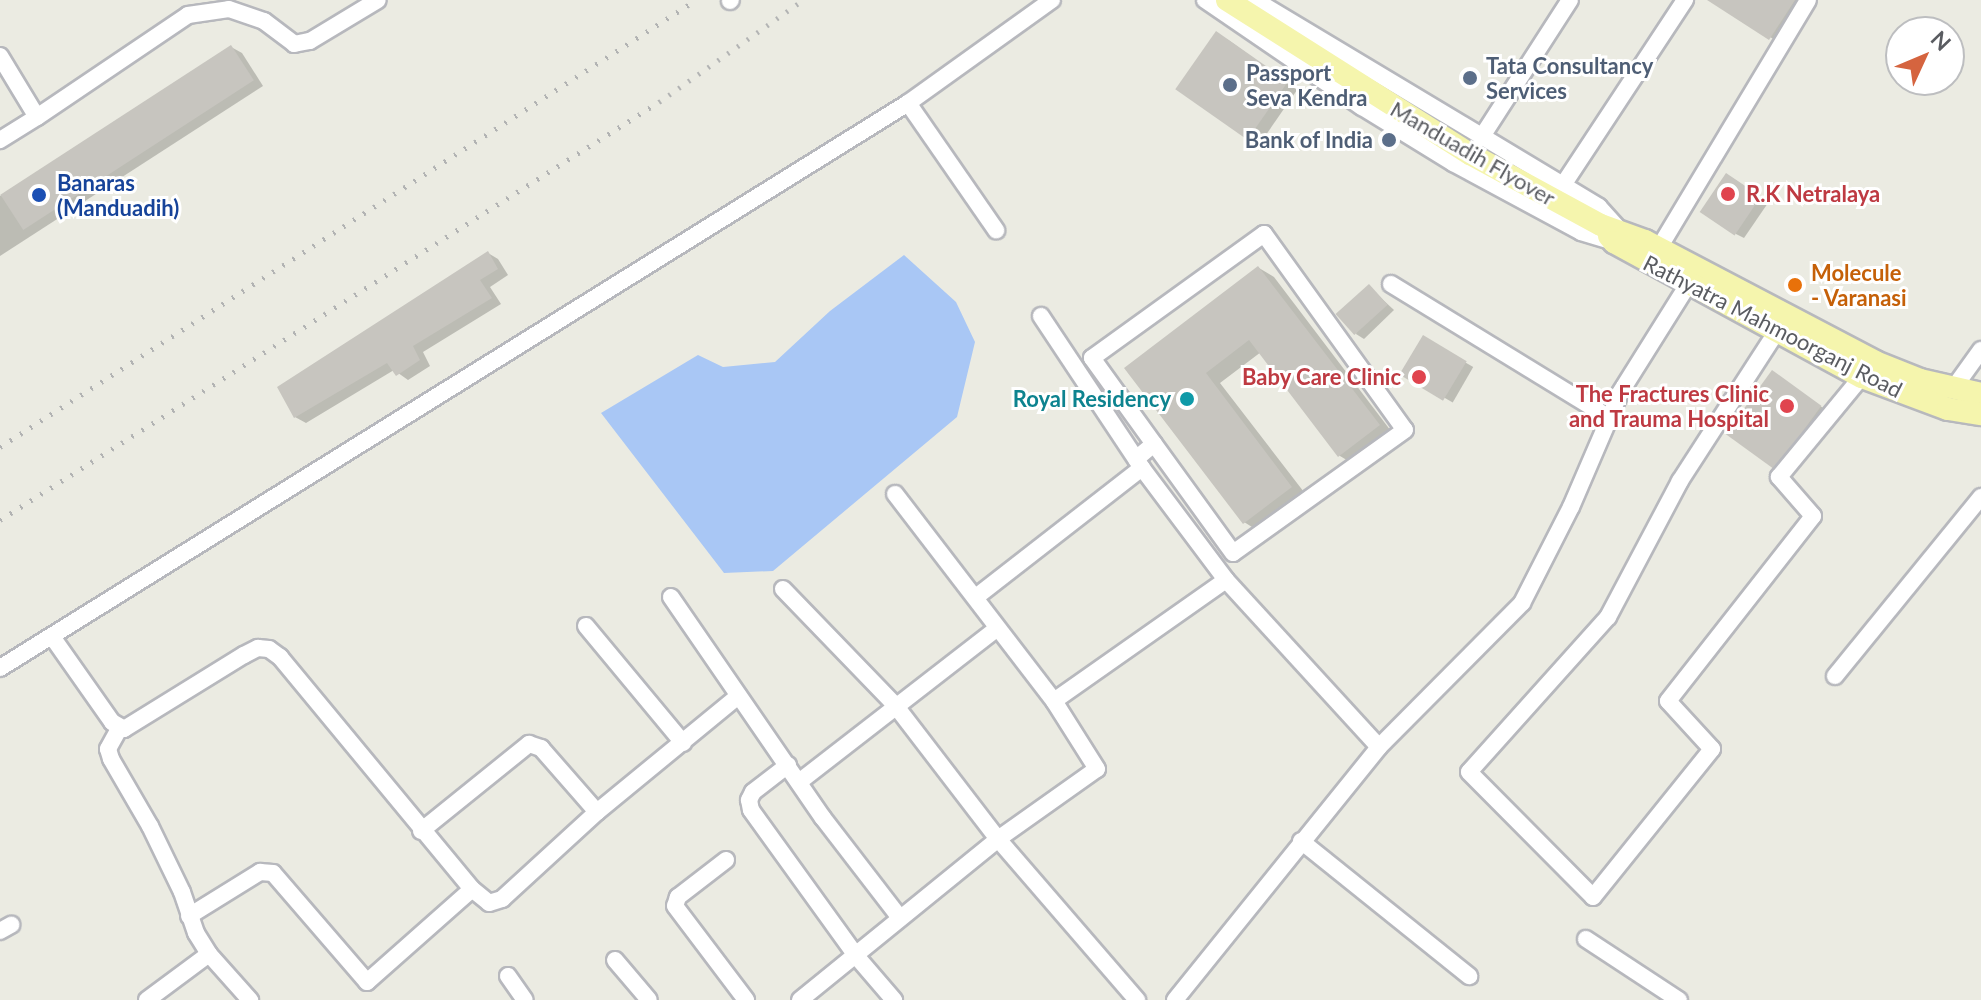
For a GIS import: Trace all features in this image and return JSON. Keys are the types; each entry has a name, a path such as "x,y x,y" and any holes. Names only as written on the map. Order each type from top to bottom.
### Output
{"main road":[{"name":"Manduadih Flyover","path":"1227,0 1470,154 1611,232"},
{"path":"1611,232 1659,248 1869,369 1981,394"},
{"name":"Rathyatra Mahmoorganj Road","path":"1611,232 1689,283 1777,331 1869,369 1948,409 1981,414"}],"street":[{"path":"0,140 188,15 229,9 264,21 294,44 310,41 378,0"},
{"path":"0,668 53,638 908,103 1052,0"},
{"path":"1205,0 1362,107 1453,163 1581,232 1611,232 1599,207 1481,138 1279,6 1255,0"},
{"path":"1481,138 1570,0"},
{"path":"1563,185 1685,0"},
{"path":"1659,248 1808,0"},
{"path":"0,56 37,117"},
{"path":"908,103 996,230"},
{"path":"1264,234 1405,430 1233,553 1154,444 1092,358 1264,234"},
{"path":"1175,1000 1379,747 1522,603 1571,507 1620,393 1689,283"},
{"path":"1391,284 1610,418"},
{"path":"1041,316 1139,463 1226,580 1379,747"},
{"path":"1777,331 1680,481 1608,617 1469,772 1593,897 1712,749 1668,701 1813,516 1779,477 1869,369"},
{"path":"1953,389 1981,350"},
{"path":"976,597 1139,463 1154,444"},
{"path":"800,1000 857,957 998,839 1097,769 1054,701 895,494"},
{"path":"1835,676 1981,497"},
{"path":"1054,701 1226,580"},
{"path":"783,589 895,705 998,839 1137,1000"},
{"path":"671,597 799,782 900,918"},
{"path":"586,626 683,743"},
{"path":"799,782 996,629"},
{"path":"53,638 119,729"},
{"path":"119,729 130,727 244,655 258,648 269,649 280,657 421,831 472,889 489,903 502,899 597,812 738,696"},
{"path":"119,729 108,749 111,759 150,826 209,954 250,1000"},
{"path":"421,831 529,744 541,748 597,812"},
{"path":"788,765 753,792 749,800 751,810 857,957 894,1000"},
{"path":"1301,841 1469,976"},
{"path":"726,860 678,897 675,906 746,1000"},
{"path":"189,916 260,872 273,873 367,982 472,889"},
{"path":"1586,939 1679,1000"},
{"path":"147,1000 209,954"},
{"path":"615,960 649,1000"},
{"path":"508,976 525,1000"}],"water":[{"path":"904,255 956,302 975,342 957,417 773,571 724,573 601,413 698,355 723,367 775,362 830,311"}],"building":[{"path":"1707,0 1795,0 1769,40"},
{"name":"Passport Seva Kendra","path":"1216,31 1288,81 1247,140 1175,89"},
{"path":"231,45 254,80 23,230 0,195"},
{"path":"1726,173 1761,196 1735,235 1700,212"},
{"path":"488,251 498,269 480,280 492,298 413,346 420,360 396,376 387,363 294,418 277,387"},
{"name":"Royal Residency","path":"1258,266 1380,425 1338,457 1249,340 1206,373 1292,487 1243,524 1124,368"},
{"path":"1369,284 1388,305 1354,335 1336,314"},
{"path":"1423,335 1467,361 1443,401 1399,374"},
{"path":"1772,370 1821,406 1775,470 1726,434"}],"railway":[{"path":"0,447 696,0"},
{"path":"0,520 659,102 803,0"}],"place":[{"name":"Tata Consultancy Services","path":"1470,78"},
{"name":"Passport Seva Kendra","path":"1230,85"},
{"name":"Bank of India","path":"1389,140"},
{"name":"R.K Netralaya","path":"1728,194"},
{"name":"Banaras (Manduadih)","path":"39,195"},
{"name":"Molecule - Varanasi","path":"1795,285"},
{"name":"Baby Care Clinic","path":"1419,377"},
{"name":"Royal Residency","path":"1187,399"},
{"name":"The Fractures Clinic and Trauma Hospital","path":"1787,406"}]}
